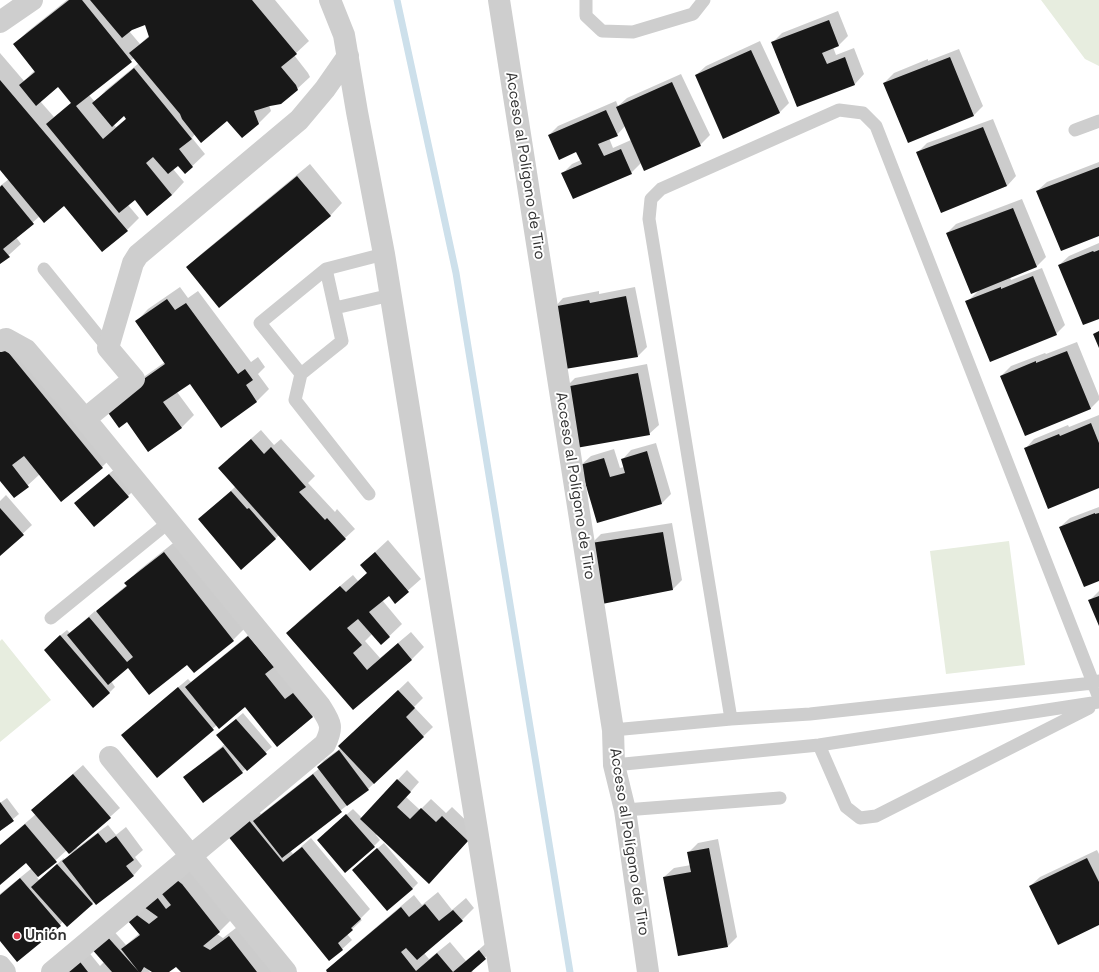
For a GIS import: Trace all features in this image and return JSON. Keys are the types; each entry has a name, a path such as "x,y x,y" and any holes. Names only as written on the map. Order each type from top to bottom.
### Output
{"street":[{"path":"0,22 32,0"},
{"path":"330,0 344,35 356,112 384,254 500,972"},
{"name":"Acceso al Polígono de Tiro","path":"499,0 613,730 614,765 625,810 648,972"},
{"path":"85,419 134,379 108,348 133,263 138,255 299,120 325,89 348,56"},
{"path":"0,341 6,339 26,350 85,419 320,706 330,723 330,734 325,744 52,972"},
{"path":"110,757 286,972"},
{"path":"0,966 5,972"}],"lane":[{"path":"586,0 586,16 602,31 633,32 693,14 704,0"},
{"path":"731,718 649,219 651,199 661,189 839,110 864,113 876,126 1096,682 1099,698"},
{"path":"1075,130 1099,120"},
{"path":"301,374 260,323 326,269 384,254"},
{"path":"44,269 108,348"},
{"path":"326,269 342,341 301,374 295,400 369,494"},
{"path":"335,308 391,295"},
{"path":"51,618 169,522"},
{"path":"613,730 731,718 810,714 1096,682"},
{"path":"819,745 846,807 860,818 876,816 1099,703"},
{"path":"614,765 819,745 1099,703"},
{"path":"625,810 780,798"}],"shaded area":[{"path":"1041,0 1099,0 1099,66 1085,59"},
{"path":"1009,541 1025,665 946,674 930,551"},
{"path":"2,639 51,700 0,742 0,641"}],"building":[{"path":"69,0 82,0 132,62 76,106 103,139 126,119 124,116 112,127 92,103 134,68 192,139 179,149 193,167 185,174 178,166 168,174 153,157 146,163 172,195 147,216 135,200 119,213 46,124 71,103 58,87 36,106 19,85 35,72 13,44"},
{"path":"90,0 252,0 297,54 281,67 296,85 298,90 281,104 254,111 259,124 242,138 227,121 201,143 182,119 180,114 129,53 149,37 145,25 132,30 122,38"},
{"path":"829,20 839,46 822,53 827,64 845,57 855,85 797,107 771,42"},
{"path":"751,50 780,113 723,139 695,75"},
{"path":"950,57 974,116 908,143 883,83"},
{"path":"0,80 128,231 102,252 64,206 44,223 0,170"},
{"path":"672,82 701,146 644,171 616,107"},
{"path":"606,110 618,136 598,144 604,156 621,149 632,174 573,199 561,173 582,164 576,152 559,160 548,135"},
{"path":"983,127 1007,186 941,213 916,152"},
{"path":"1099,167 1099,236 1061,251 1036,191"},
{"path":"297,176 331,216 219,308 186,267"},
{"path":"2,185 34,224 3,249 10,257 0,264 0,187"},
{"path":"1013,208 1037,267 971,294 946,233"},
{"path":"1099,250 1099,319 1083,325 1058,265"},
{"path":"1033,276 1057,335 990,362 965,301"},
{"path":"626,296 638,357 565,369 552,307 589,300 590,303"},
{"path":"167,299 175,310 186,303 238,374 245,369 253,380 246,385 257,402 221,428 190,384 163,402 182,428 148,452 127,422 119,428 104,407 165,364 135,321"},
{"path":"1099,331 1099,348 1093,334"},
{"path":"3,346 103,468 61,502 24,456 12,465 29,487 14,498 0,481 0,348"},
{"path":"1067,351 1091,409 1025,436 1000,376 1036,361 1036,363"},
{"path":"638,373 650,435 576,448 565,387"},
{"path":"1091,423 1099,443 1099,488 1048,509 1024,448 1059,434 1060,436"},
{"path":"251,439 264,454 271,447 306,487 299,492 325,520 327,518 346,539 310,571 218,468"},
{"path":"647,451 662,504 597,523 580,465 604,458 610,477 625,473 621,459"},
{"path":"109,474 129,497 94,527 74,503"},
{"path":"231,491 247,509 249,508 276,539 241,570 198,519"},
{"path":"0,508 24,535 0,556"},
{"path":"1095,513 1099,513 1099,581 1084,587 1059,527"},
{"path":"663,532 673,590 602,604 591,543"},
{"path":"164,552 234,641 194,673 187,665 149,695 128,668 108,685 67,635 89,617 127,662 133,657 96,611 127,586 124,583"},
{"path":"375,552 409,592 395,604 389,596 369,612 390,637 381,645 358,619 347,628 362,645 353,653 367,670 398,643 412,660 353,710 286,633 340,586 346,592 367,573 360,565"},
{"path":"1099,596 1099,626 1088,600"},
{"path":"60,635 110,693 93,708 44,650"},
{"path":"248,636 274,667 265,674 285,699 293,693 313,717 277,747 245,707 219,729 185,687"},
{"path":"178,687 214,730 157,778 121,735"},
{"path":"398,690 415,708 406,717 424,737 374,784 338,746"},
{"path":"236,719 267,754 247,771 216,735"},
{"path":"223,747 243,773 203,803 183,777"},
{"path":"339,750 369,790 347,806 317,767"},
{"path":"73,774 111,818 69,854 31,810"},
{"path":"313,774 342,812 282,858 253,821"},
{"path":"397,779 411,792 397,807 410,819 421,808 436,822 442,816 468,841 429,884 360,819"},
{"path":"0,802 14,821 0,831"},
{"path":"346,814 375,847 345,873 317,840"},
{"path":"247,818 283,862 302,847 361,919 351,928 353,930 338,943 343,950 329,961 227,835"},
{"path":"25,824 57,862 38,877 26,863 0,885 0,845"},
{"path":"98,833 106,843 116,836 134,860 126,866 134,876 96,905 62,861"},
{"path":"377,848 413,889 387,911 352,870"},
{"path":"709,848 728,947 678,956 663,877 691,872 687,852"},
{"path":"1087,858 1099,882 1099,925 1058,945 1029,886"},
{"path":"57,864 93,904 67,927 31,887"},
{"path":"173,877 182,884 220,932 203,946 210,950 229,936 257,972 181,972 176,967 169,972 152,972 144,967 141,972 139,972 121,949 140,935 128,921 134,913 149,924 158,917 144,907 154,893 166,909 171,905 158,889"},
{"path":"20,878 61,926 17,962 0,941 0,895"},
{"path":"425,904 439,921 453,910 463,921 417,960 406,948 401,952 416,971 437,953 453,972 327,972 326,970 401,907 409,917"},
{"path":"105,934 139,972 112,972 90,947"},
{"path":"479,950 486,959 471,972 453,972"},
{"path":"77,958 88,972 61,972"}],"waterway":[{"path":"397,0 456,273 570,972"}],"place":[{"name":"Unión","path":"17,936"}]}
